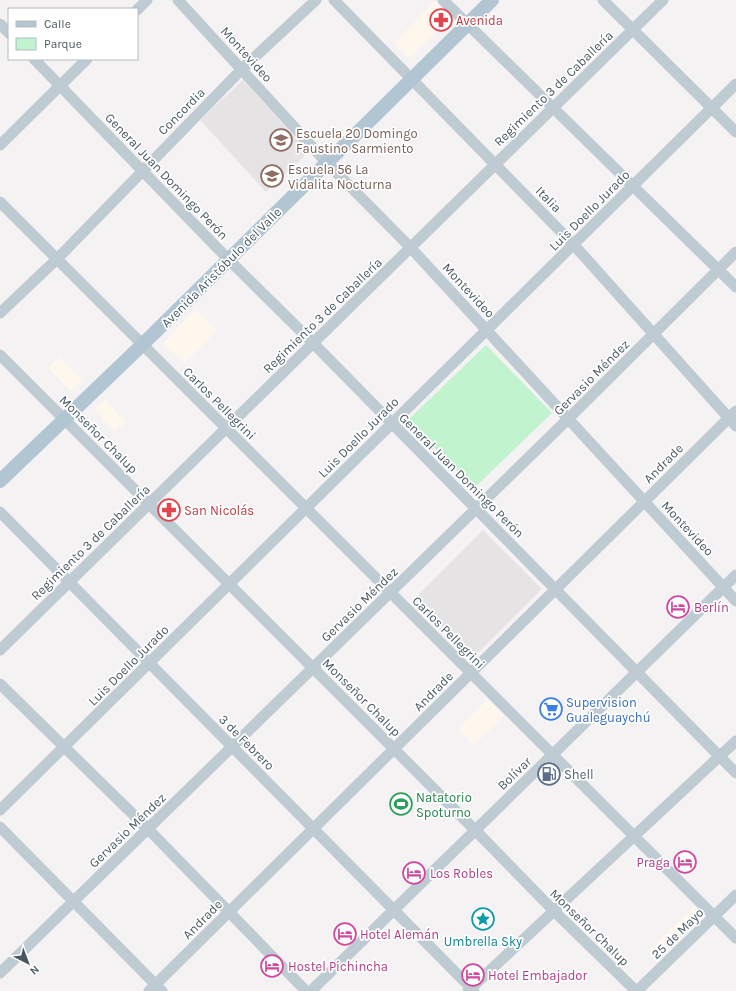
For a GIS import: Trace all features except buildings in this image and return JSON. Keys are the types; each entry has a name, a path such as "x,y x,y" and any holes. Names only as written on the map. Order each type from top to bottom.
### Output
{"main road":[{"name":"Avenida Aristóbulo del Valle","path":"0,481 142,345 492,0"}],"street":[{"path":"138,9 147,0"},
{"name":"Montevideo","path":"178,0 327,163 410,247 736,601"},
{"name":"Concordia","path":"0,313 57,259 242,69 316,0"},
{"name":"Italia","path":"334,0 574,245 654,334 734,418"},
{"path":"443,0 736,287"},
{"path":"603,0 634,29 736,132"},
{"name":"Regimiento 3 de Caballería","path":"0,650 663,0"},
{"path":"0,24 8,32"},
{"name":"General Juan Domingo Perón","path":"35,60 143,170 228,260 313,343 736,772"},
{"path":"0,145 86,60"},
{"name":"Luis Doello Jurado","path":"0,810 736,84"},
{"name":"Carlos Pellegrini","path":"0,202 305,509 736,938"},
{"name":"Gervasio Méndez","path":"0,973 568,419 736,252"},
{"name":"Monseñor Chalup","path":"0,355 394,748 555,912 637,991"},
{"name":"Andrade","path":"155,989 313,828 644,501 734,418"},
{"name":"3 de Febrero","path":"0,512 394,910 471,990"},
{"name":"Bolívar","path":"311,991 736,575"},
{"path":"0,684 148,829 306,991"},
{"path":"471,990 736,741"},
{"path":"0,827 74,902 155,989"},
{"name":"25 de Mayo","path":"637,991 736,895"}],"shaded area":[{"path":"435,1 450,17 409,58 394,43"},
{"path":"243,80 309,152 266,192 200,120"},
{"path":"195,309 217,330 184,363 163,343"},
{"path":"59,357 82,380 71,391 48,368"},
{"path":"105,399 126,422 115,432 94,409"},
{"path":"483,530 542,589 473,658 414,599"},
{"path":"488,699 504,716 474,745 458,729"},
{"path":"694,907 701,914 655,958 648,951"}],"green space":[{"path":"486,345 552,413 474,488 408,420"}],"place":[{"name":"Avenida","path":"441,20"},
{"name":"Escuela 20 Domingo Faustino Sarmiento","path":"281,140"},
{"name":"Escuela 56 La Vidalita Nocturna","path":"272,176"},
{"name":"San Nicolás","path":"169,510"},
{"name":"Berlín","path":"678,607"},
{"name":"Supervision Gualeguaychú","path":"551,709"},
{"name":"Shell","path":"549,774"},
{"name":"Natatorio Spoturno","path":"401,804"},
{"name":"Praga","path":"685,862"},
{"name":"Los Robles","path":"414,873"},
{"name":"Umbrella Sky","path":"483,919"},
{"name":"Hotel Alemán","path":"345,934"},
{"name":"Hostel Pichincha","path":"272,966"},
{"name":"Hotel Embajador","path":"473,975"}]}
